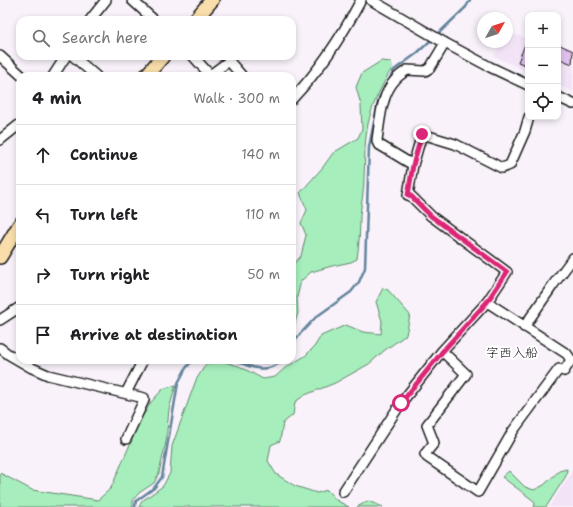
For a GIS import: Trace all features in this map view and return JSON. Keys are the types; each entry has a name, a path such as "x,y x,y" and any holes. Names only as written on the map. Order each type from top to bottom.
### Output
{"highway":[{"path":"198,16 212,0"},
{"path":"149,72 160,60"},
{"path":"0,257 16,231"}],"street":[{"path":"132,0 150,16"},
{"path":"296,94 322,64 349,22 361,0"},
{"path":"370,0 490,67 525,83"},
{"path":"93,16 104,1"},
{"path":"413,165 378,144 377,140 384,97 395,79 407,70 425,72 430,68 442,41"},
{"path":"0,56 18,72"},
{"path":"56,72 63,60"},
{"path":"78,60 91,72"},
{"path":"197,60 207,72"},
{"path":"214,72 229,61 239,72"},
{"path":"561,98 573,104"},
{"path":"343,492 401,403 442,352 487,302 507,272 431,216 411,196 408,195 413,165 422,134 455,144 502,168 510,164 525,131 527,120"},
{"path":"0,140 16,127"},
{"path":"524,327 573,258"},
{"path":"487,302 567,354 571,360 564,371"},
{"path":"0,320 16,309"},
{"path":"0,348 16,359"},
{"path":"442,352 466,374 427,425 434,443 425,454 427,457 478,492 512,431 559,369 573,376"},
{"path":"25,364 48,375 144,398 126,438"},
{"path":"126,393 141,364"}],"shaded area":[{"path":"513,34 525,37 525,71 494,56 498,48 513,48"},
{"path":"561,45 573,49 573,92 561,86"},
{"path":"573,470 573,507 549,507"}],"green space":[{"path":"381,61 391,62 392,68 372,109 368,124 365,145 364,184 357,259 351,262 311,272 301,281 297,297 298,313 296,320 296,262 301,256 306,235 301,223 307,210 300,193 333,153 358,138 362,129 361,105 356,87 362,73"},
{"path":"383,288 388,290 410,315 406,335 369,364 335,383 305,395 295,402 293,415 283,423 280,441 271,445 268,461 276,474 295,486 317,493 327,490 336,500 349,507 139,507 142,501 163,486 170,473 172,446 196,380 206,364 232,364 239,366 263,379 275,377 285,368 292,364 296,364 296,361 305,356 314,347 321,336 346,325 363,332 381,334 382,321 376,302"},
{"path":"176,385 169,409 166,442 159,473 154,483 139,493 133,500 133,507 0,507 0,473 32,490 98,500 111,488 141,419 151,402 163,389"},
{"path":"567,469 566,476 546,507 534,507 534,501 502,477 509,471 525,487 534,490 544,485 559,471"},
{"path":"368,501 383,507 357,507"}],"building":[{"path":"525,44 525,65 518,62"},
{"path":"561,45 573,51 572,64 561,59"}],"waterway":[{"path":"387,84 394,70 416,54 466,7 470,0"},
{"path":"296,340 316,317 351,292 359,282 365,268 369,147 379,98 383,90"},
{"path":"135,507 136,501 154,488 162,477 178,383 190,364"},
{"path":"244,364 259,368 271,367 278,364"}],"district":[{"name":"字西入船","path":"512,352"}],"route":[{"path":"401,403 442,352 487,302 507,272 431,216 411,196 408,195 413,165 422,134"}]}
